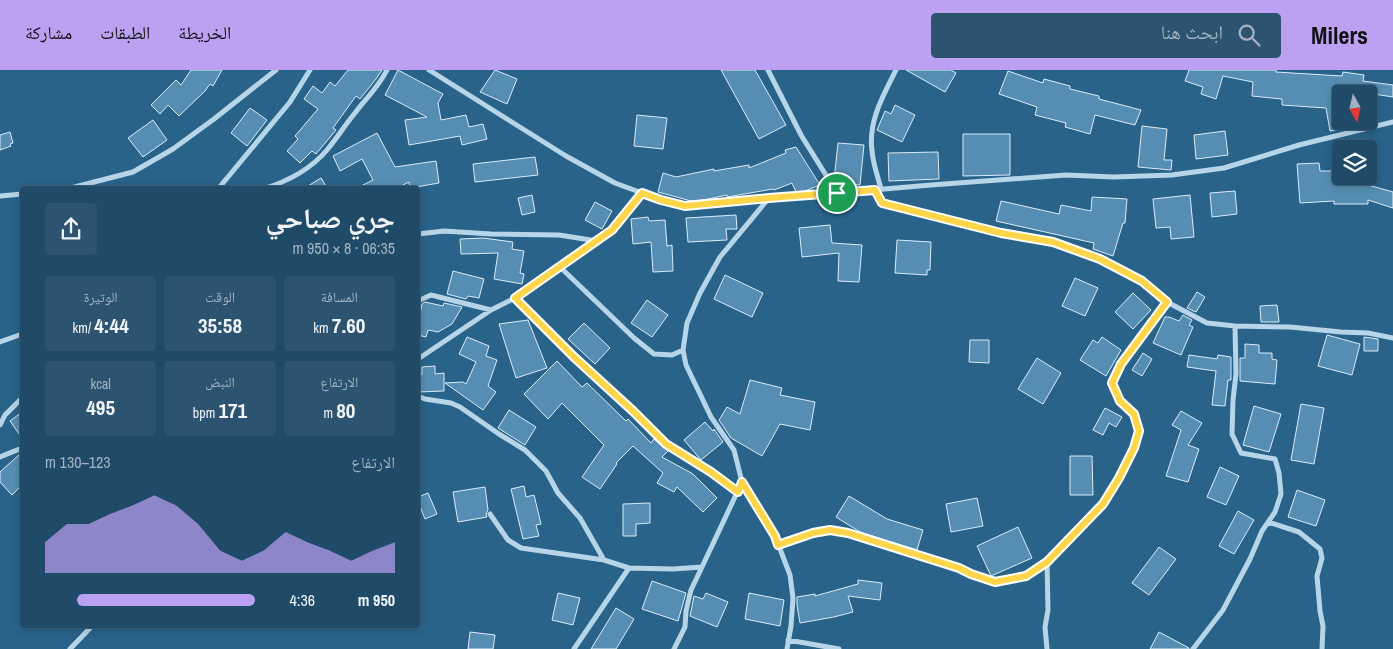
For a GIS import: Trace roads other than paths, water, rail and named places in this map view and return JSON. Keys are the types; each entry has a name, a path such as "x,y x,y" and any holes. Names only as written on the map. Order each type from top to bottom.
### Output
{"street":[{"path":"78,186 133,172 172,149 214,119 276,70"},
{"path":"220,186 290,102 310,70"},
{"path":"273,186 300,174 327,150 379,85 387,70"},
{"path":"429,70 566,156 615,183 661,200 685,206 1066,175 1114,177 1172,175 1224,168 1299,144 1393,122"},
{"path":"768,70 801,135 837,193"},
{"path":"896,70 878,105 872,127 872,151 882,203 1001,233 1053,242 1100,259 1142,281 1167,302 1207,323 1368,333 1393,338"},
{"path":"420,358 491,310 515,298 612,230 642,193"},
{"path":"0,196 20,194"},
{"path":"769,198 720,257 700,293 687,323 683,350 686,365 711,417 734,450 742,482 775,536 790,575 793,598 791,626 786,649"},
{"path":"420,234 444,231 559,235 597,241"},
{"path":"560,267 634,338 654,354 672,355 683,350"},
{"path":"420,300 431,295 491,310"},
{"path":"515,298 666,444 711,472 738,492"},
{"path":"778,545 813,533 830,530 848,533 959,568 995,582 1026,576 1047,562 1103,504 1119,478 1134,448 1139,431 1134,414 1120,401 1112,383 1121,364 1167,302"},
{"path":"1193,649 1223,610 1250,559 1262,531 1274,512 1281,494 1280,473 1275,459 1242,453 1232,434 1236,374 1235,326"},
{"path":"0,342 20,335"},
{"path":"420,396 451,403 460,407 525,450 546,471 558,493 580,518 604,560"},
{"path":"0,425 4,415 20,400"},
{"path":"0,458 20,449"},
{"path":"674,649 684,627 691,590 742,482"},
{"path":"490,514 508,540 521,548 604,560 629,568 673,569 702,567"},
{"path":"1268,522 1299,532 1320,549 1322,558 1317,576 1323,626 1322,649"},
{"path":"1047,562 1048,610 1045,628 1047,649"},
{"path":"574,649 629,568"},
{"path":"70,649 90,628"},
{"path":"788,640 838,649"}]}
